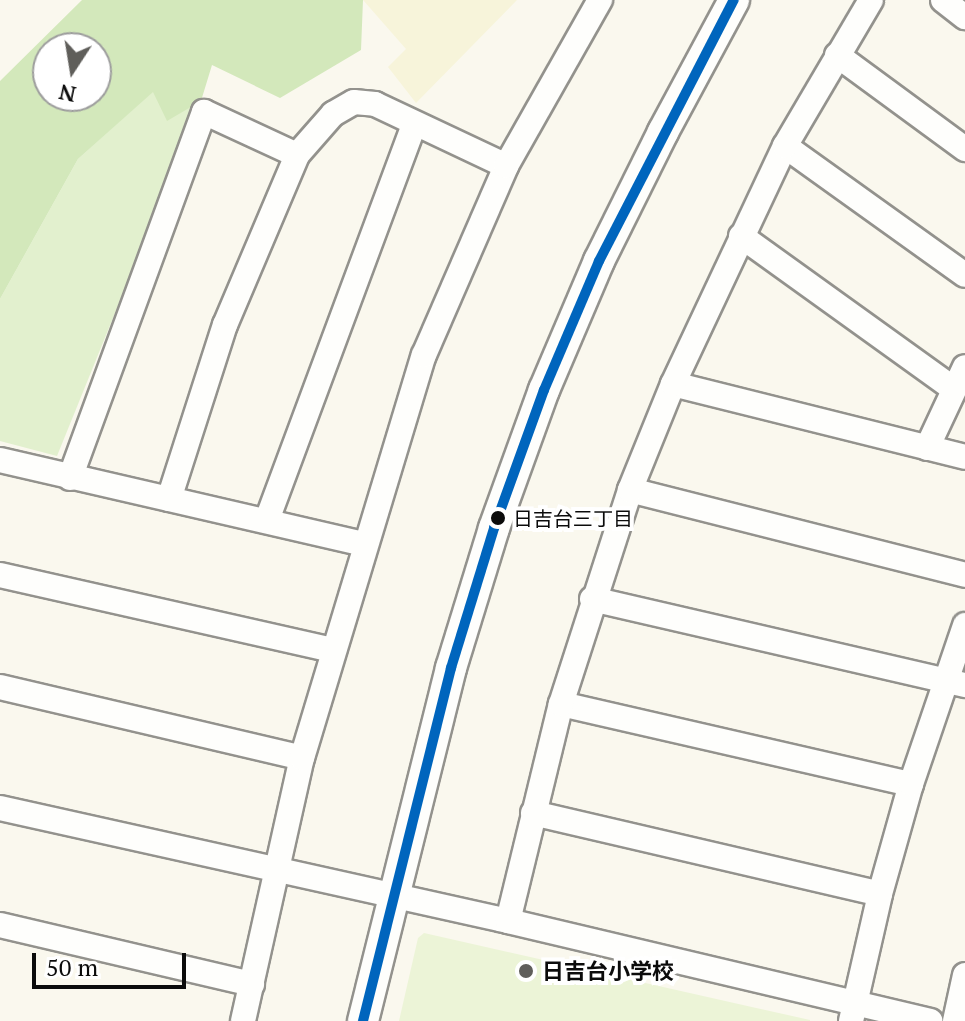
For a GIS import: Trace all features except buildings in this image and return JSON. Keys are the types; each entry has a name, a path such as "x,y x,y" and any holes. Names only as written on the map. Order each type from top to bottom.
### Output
{"street":[{"path":"243,1021 302,758 424,355 506,166 600,0"},
{"path":"508,921 561,704 592,599 630,490 673,384 785,146 871,0"},
{"path":"943,0 965,17"},
{"path":"363,1021 451,668 494,528 544,390 599,261 727,2"},
{"path":"837,55 965,149"},
{"path":"169,499 225,325 297,155 333,114 354,102 375,104 506,166"},
{"path":"70,478 204,112 297,155"},
{"path":"267,520 414,124"},
{"path":"785,146 965,275"},
{"path":"741,236 954,389"},
{"path":"927,448 965,367"},
{"path":"673,384 965,457"},
{"path":"0,460 365,544"},
{"path":"630,490 965,575"},
{"path":"0,575 334,650"},
{"path":"592,599 955,682"},
{"path":"853,1012 880,894 911,784 955,682 965,625"},
{"path":"0,687 302,758"},
{"path":"561,704 911,784"},
{"path":"0,808 508,921 853,1012 930,1021"},
{"path":"533,813 880,894"},
{"path":"0,925 252,984"},
{"path":"955,1021 965,975"}],"shaded area":[{"path":"363,0 517,0 416,103 388,67 406,49"}],"green space":[{"path":"82,0 363,0 361,50 280,98 212,65 201,101 167,121 153,92 78,159 0,299 0,81 32,49 32,112 112,112 112,32 50,32"},
{"path":"153,91 201,101 57,456 0,441 0,299 78,159"},
{"name":"日吉台小学校","path":"424,933 810,1021 399,1021 418,938"}],"transit line":[{"path":"363,1021 451,668 494,528 544,390 599,261 734,0"}],"place":[{"name":"日吉台三丁目","path":"498,518"},
{"name":"日吉台小学校","path":"526,971"}]}
